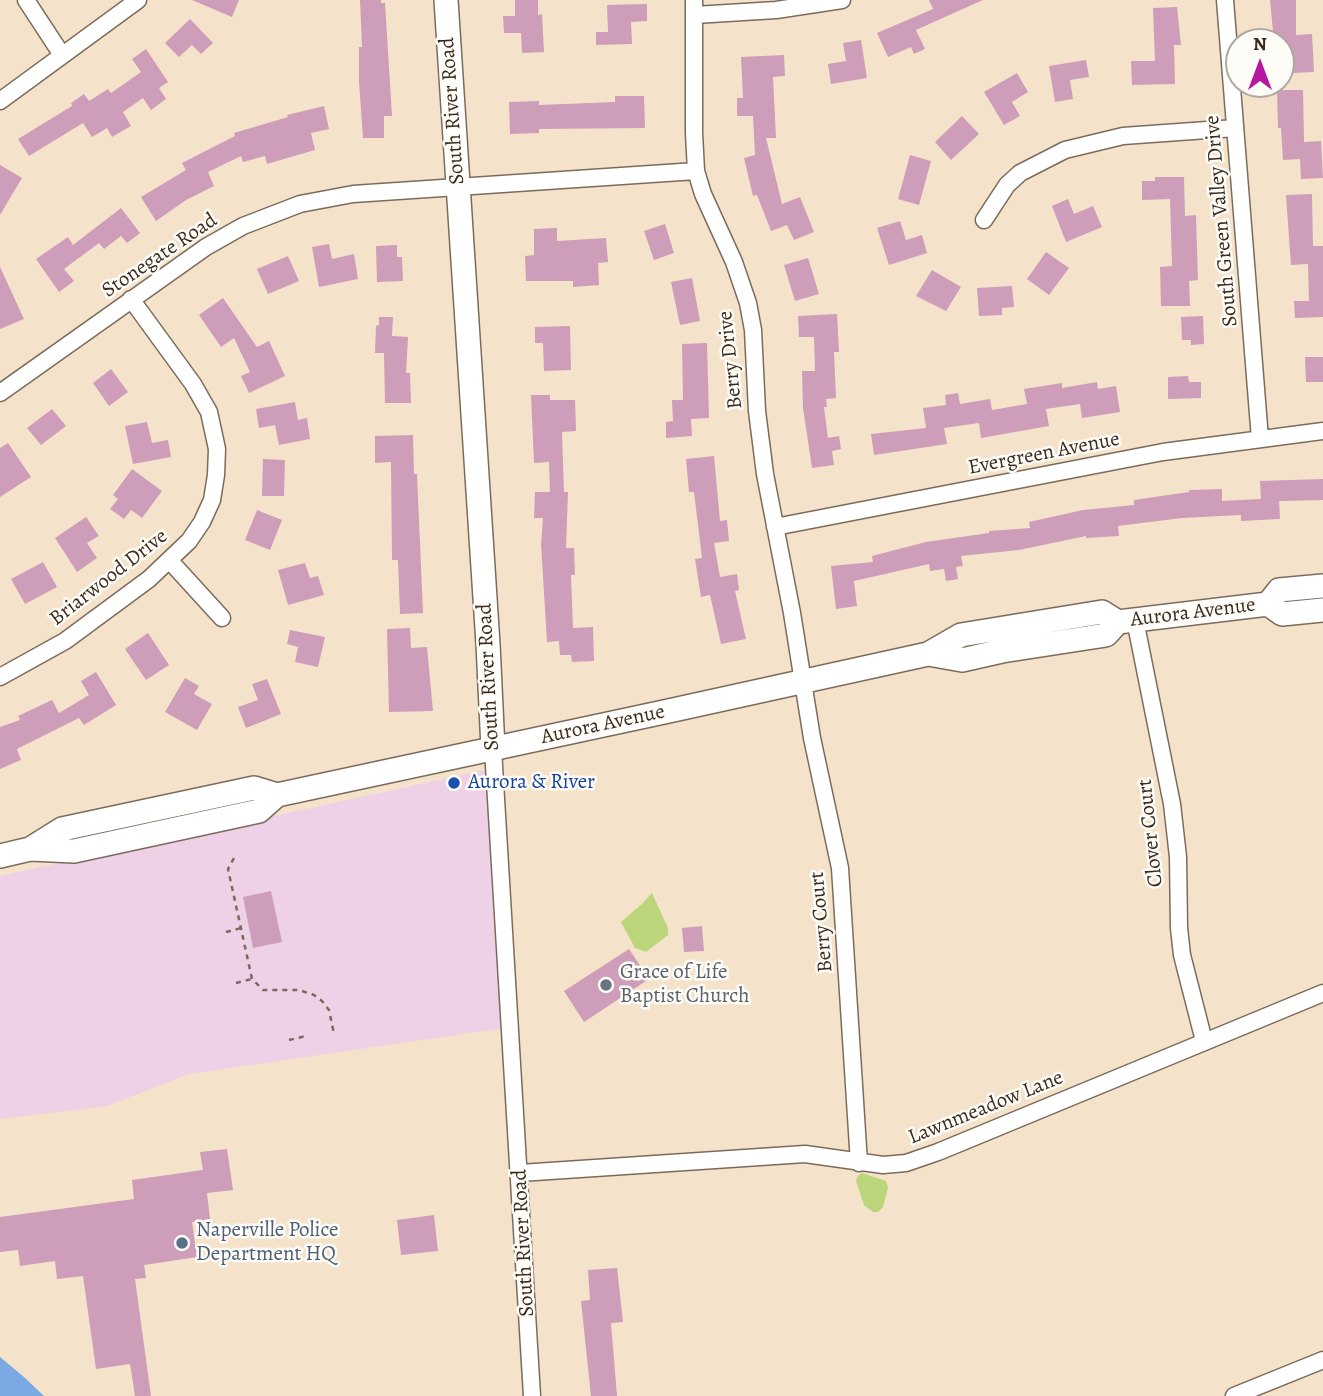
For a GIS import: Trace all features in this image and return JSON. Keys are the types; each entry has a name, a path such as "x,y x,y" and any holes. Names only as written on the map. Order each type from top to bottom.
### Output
{"main road":[{"name":"South River Road","path":"446,0 493,748"},
{"name":"Aurora Avenue","path":"1268,604 1279,590 1323,586"},
{"name":"Aurora Avenue","path":"0,856 30,849 62,829 254,788 277,795 928,654 962,660 1106,635 1126,621 1268,604 1282,614 1323,610"}],"street":[{"path":"26,0 62,55"},
{"path":"0,101 138,0"},
{"path":"695,8 776,10 842,0"},
{"name":"South Green Valley Drive","path":"1225,0 1260,439"},
{"name":"Berry Drive","path":"695,8 696,171 748,303 765,474 803,681"},
{"path":"984,219 1007,184 1020,173 1065,150 1123,136 1235,128"},
{"name":"Stonegate Road","path":"0,393 206,247 243,226 300,204 353,194 696,171"},
{"name":"Briarwood Drive","path":"0,677 65,641 170,561 202,522 212,500 217,449 213,427 204,403 131,299"},
{"name":"Evergreen Avenue","path":"775,527 1163,452 1323,431"},
{"path":"170,561 222,618"},
{"name":"Clover Court","path":"1126,621 1174,814 1182,955 1204,1041"},
{"name":"Berry Court","path":"803,681 812,738 840,868 859,1163"},
{"name":"South River Road","path":"493,748 533,1396"},
{"name":"Lawnmeadow Lane","path":"520,1173 804,1154 883,1166 894,1164 938,1152 1323,993"},
{"path":"1234,1396 1323,1360"}],"path":[{"path":"234,858 228,869 252,979 263,990 299,990 314,995 329,1010 334,1034"},
{"path":"226,932 242,928"},
{"path":"236,983 252,979"},
{"path":"289,1040 306,1036"}],"shaded area":[{"path":"494,768 511,1027 189,1074 107,1106 0,1119 0,876"}],"green space":[{"path":"652,893 668,928 668,935 646,952 635,948 621,922"},
{"path":"862,1173 886,1181 888,1187 883,1207 878,1212 873,1212 864,1205 856,1181"}],"water":[{"path":"0,1357 24,1377 44,1396 0,1396"}],"building":[{"path":"192,0 239,0 232,17"},
{"path":"360,0 381,0 381,3 385,3 392,116 384,116 384,138 363,138 359,81 359,47 362,47"},
{"path":"515,0 538,0 538,15 542,14 544,52 522,53 521,33 504,33 503,16 515,16"},
{"path":"929,0 983,0 916,30 925,49 914,54 911,47 888,57 877,33 933,9"},
{"path":"1270,0 1296,0 1296,35 1312,34 1314,72 1295,73 1295,28 1273,28"},
{"path":"647,4 647,21 631,22 632,44 596,45 596,32 608,32 607,5"},
{"path":"1177,7 1181,45 1174,45 1175,84 1132,85 1131,61 1155,61 1153,8"},
{"path":"190,19 213,43 201,54 192,45 179,57 165,43"},
{"path":"861,40 867,78 831,84 828,64 846,61 843,43"},
{"path":"146,49 168,82 159,88 166,99 151,110 143,98 123,112 131,126 112,137 107,128 92,137 83,123 29,156 18,139 72,106 71,103 84,94 89,101 108,89 111,93 141,72 132,59"},
{"path":"784,55 785,76 773,77 776,138 766,138 782,204 800,197 814,232 794,240 787,225 771,231 757,195 753,196 744,158 755,155 753,116 737,116 737,98 743,98 741,57"},
{"path":"1086,60 1089,77 1070,80 1073,99 1055,102 1049,66"},
{"path":"1017,73 1028,92 1012,102 1020,116 1004,125 984,92"},
{"path":"1295,90 1303,90 1304,142 1321,141 1323,178 1301,179 1300,159 1283,160 1281,128 1278,128 1277,98 1295,98"},
{"path":"615,96 644,96 645,128 539,129 539,133 510,134 509,102 539,101 539,105 615,102"},
{"path":"324,106 329,129 311,133 315,150 267,164 265,156 243,162 241,156 208,172 214,186 186,200 156,221 141,197 186,170 182,163 235,136 234,133"},
{"path":"962,116 979,134 951,160 935,142"},
{"path":"910,155 931,161 919,205 898,199"},
{"path":"0,165 22,178 0,215"},
{"path":"1155,177 1184,177 1185,216 1196,215 1198,280 1189,281 1190,306 1161,306 1160,267 1172,266 1170,199 1142,200 1142,181 1155,181"},
{"path":"1312,194 1313,246 1323,246 1323,317 1295,318 1294,301 1309,301 1308,264 1291,265 1286,195"},
{"path":"1068,199 1074,214 1093,206 1102,227 1066,242 1052,206"},
{"path":"121,208 140,233 127,243 121,236 104,249 99,243 64,269 74,281 59,292 36,259 68,237 73,245"},
{"path":"900,221 906,240 922,235 927,253 889,265 877,228"},
{"path":"665,224 674,253 654,260 644,231"},
{"path":"557,228 557,241 606,238 608,262 598,263 599,285 573,287 573,281 526,281 525,256 534,255 534,229"},
{"path":"329,244 332,259 354,254 358,279 319,287 312,247"},
{"path":"397,245 397,257 402,257 403,281 377,282 376,246"},
{"path":"1046,252 1069,268 1049,295 1027,279"},
{"path":"288,256 299,281 268,294 257,269"},
{"path":"808,258 819,294 795,301 784,265"},
{"path":"0,267 24,319 0,329"},
{"path":"932,270 961,287 946,311 916,296"},
{"path":"692,278 700,321 680,325 671,282"},
{"path":"1012,286 1014,307 1002,308 1002,315 979,316 977,288"},
{"path":"223,298 257,347 269,341 285,376 249,393 241,376 250,372 234,338 221,347 199,315"},
{"path":"837,314 839,352 834,352 836,398 826,399 827,407 824,407 828,438 839,436 841,449 832,451 834,465 812,468 803,408 802,371 815,371 814,337 799,337 798,316"},
{"path":"1203,316 1204,344 1191,345 1191,340 1182,340 1181,317"},
{"path":"379,317 393,317 392,336 408,337 406,373 410,373 411,403 385,403 384,353 375,353"},
{"path":"570,326 571,370 544,371 543,343 535,343 535,327"},
{"path":"707,343 709,418 691,419 692,436 666,438 666,422 673,421 672,400 683,400 682,344"},
{"path":"1305,357 1323,357 1323,382 1306,382"},
{"path":"111,369 128,392 109,406 93,383"},
{"path":"1188,376 1189,382 1201,382 1201,398 1168,399 1168,377"},
{"path":"1097,382 1098,389 1116,386 1120,412 1082,418 1080,404 1046,409 1049,426 981,438 979,423 944,428 947,444 874,455 871,434 926,428 923,408 946,405 945,395 958,393 960,404 990,399 992,410 1027,404 1024,389 1062,383 1062,388"},
{"path":"531,395 550,395 550,400 575,400 576,431 562,432 564,492 568,492 566,548 574,548 575,575 571,575 573,628 593,627 594,661 572,662 571,655 560,655 559,641 547,642 541,544 543,518 534,518 535,492 550,492 549,462 534,463"},
{"path":"295,402 298,420 307,418 310,439 279,445 275,425 259,428 256,409"},
{"path":"52,409 66,426 41,445 27,428"},
{"path":"147,422 152,443 168,440 171,457 133,464 125,426"},
{"path":"413,435 423,613 400,614 398,560 392,560 391,462 375,463 375,436"},
{"path":"8,443 31,477 0,497 0,448"},
{"path":"714,456 720,521 727,520 729,541 714,543 720,577 737,574 739,590 735,591 746,639 721,644 710,595 701,597 695,559 702,558 694,492 689,492 686,459"},
{"path":"263,459 285,460 284,496 262,496"},
{"path":"132,469 162,491 142,518 131,510 124,519 110,509 118,499 113,495"},
{"path":"1323,479 1323,500 1279,501 1280,519 1241,521 1241,515 1182,518 1118,526 1119,536 1086,536 1019,550 961,556 963,566 956,567 958,579 946,581 944,569 930,571 929,564 854,581 857,606 836,609 831,566 873,562 872,556 926,542 989,531 1030,528 1029,522 1083,510 1134,505 1134,500 1189,490 1222,489 1222,501 1261,499 1260,481"},
{"path":"257,510 282,520 270,550 245,540"},
{"path":"86,517 99,536 87,543 97,558 77,572 55,538"},
{"path":"43,562 57,587 25,604 11,579"},
{"path":"305,563 310,578 318,576 324,595 288,605 278,570"},
{"path":"410,628 411,648 427,647 433,711 389,712 387,629"},
{"path":"290,630 325,637 318,667 295,662 298,647 287,644"},
{"path":"148,633 169,665 146,680 125,649"},
{"path":"96,672 116,705 84,725 79,718 17,749 21,760 0,769 0,727 20,720 18,716 52,700 59,713 89,695 81,681"},
{"path":"185,678 199,686 194,694 212,704 197,730 165,712"},
{"path":"267,679 281,714 246,728 238,707 258,700 252,684"},
{"path":"271,891 282,942 253,948 243,897"},
{"path":"702,926 704,951 684,952 682,928"},
{"name":"Grace of Life Baptist Church","path":"629,949 649,979 584,1022 564,991"},
{"path":"227,1149 233,1190 207,1193 210,1219 192,1222 197,1257 144,1265 146,1278 135,1279 151,1396 135,1396 130,1364 96,1369 83,1276 57,1279 55,1261 20,1266 18,1250 0,1252 0,1217 134,1199 132,1180 203,1170 200,1152"},
{"path":"434,1215 438,1251 401,1255 397,1220"},
{"path":"617,1268 623,1322 611,1323 617,1396 591,1396 581,1301 590,1300 588,1270"}],"place":[{"name":"Aurora & River","path":"454,783"},
{"name":"Grace of Life Baptist Church","path":"606,985"},
{"name":"Naperville Police Department HQ","path":"182,1243"}]}
